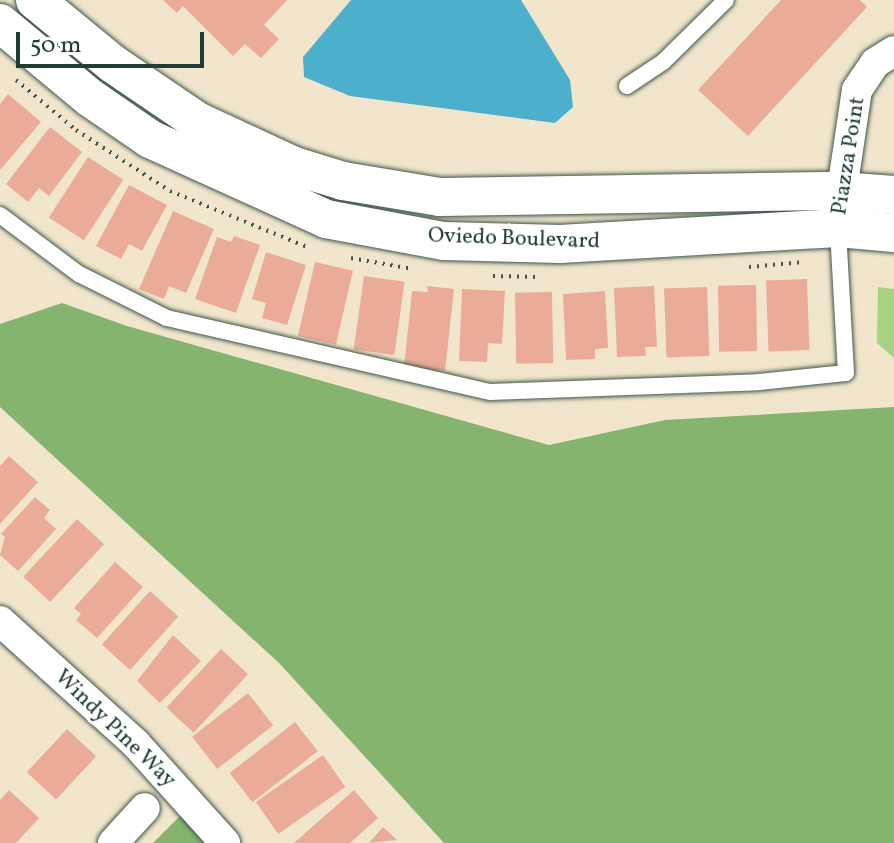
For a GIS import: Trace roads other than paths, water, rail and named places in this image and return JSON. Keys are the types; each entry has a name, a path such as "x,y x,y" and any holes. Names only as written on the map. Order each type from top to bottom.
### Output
{"street":[{"path":"3,33 36,1"},
{"name":"Oviedo Boulevard","path":"36,1 113,64 197,121 294,166 343,181 440,197 840,191 894,195"},
{"name":"Oviedo Boulevard","path":"3,33 150,139 326,219 444,241 560,244 838,228 894,233"},
{"name":"Piazza Point","path":"838,228 840,191 857,90 875,63 894,51"},
{"name":"Windy Pine Way","path":"0,621 136,744 225,843"},
{"path":"113,843 145,808"}],"lane":[{"path":"627,86 663,62 726,0"},
{"path":"0,215 79,274 167,318 490,392 759,382 846,373 838,228"}],"water":[{"path":"351,0 521,0 570,80 573,107 555,123 350,96 304,77 303,57"}]}
